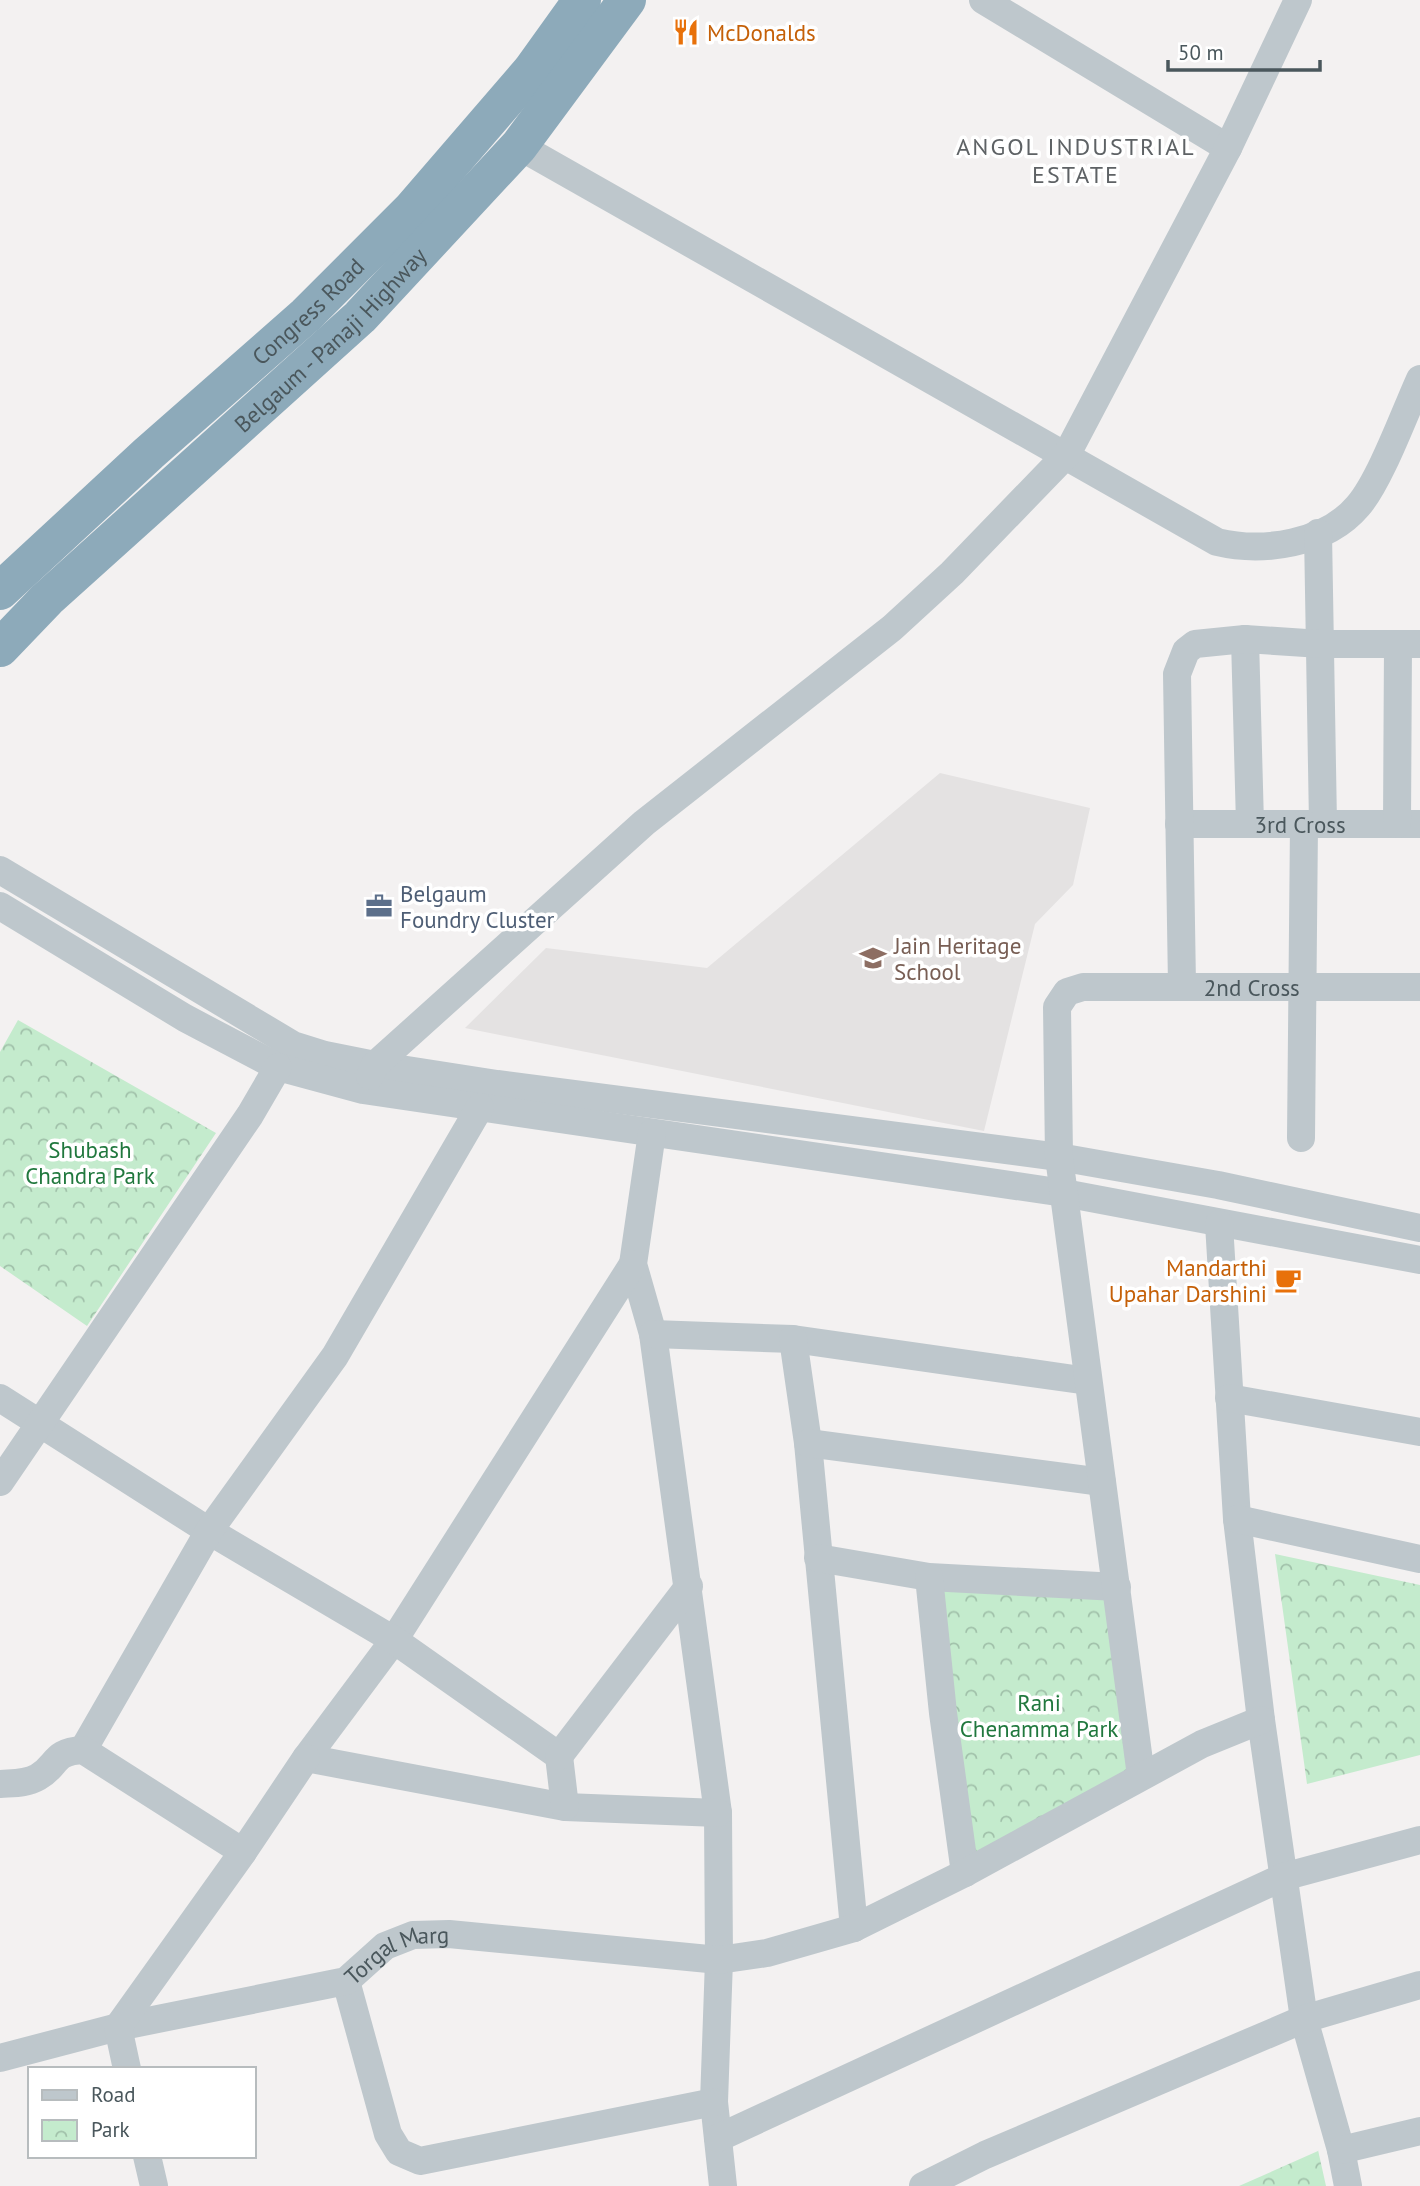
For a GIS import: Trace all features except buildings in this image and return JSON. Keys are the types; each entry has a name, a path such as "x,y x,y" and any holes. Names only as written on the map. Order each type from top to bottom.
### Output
{"highway":[{"name":"Congress Road","path":"0,591 149,453 306,314 412,209 531,71 582,0"},
{"name":"Belgaum - Panaji Highway","path":"0,648 67,581 360,317 519,146 627,0"}],"street":[{"path":"983,0 1228,148"},
{"path":"369,1077 644,823 892,628 951,573 1067,454 1228,148 1298,0"},
{"path":"519,146 1067,454 1217,542 1241,547 1276,546 1318,533 1339,523 1359,506 1420,380"},
{"path":"1301,1138 1303,986 1314,824 1321,644 1318,533"},
{"path":"1245,639 1250,824"},
{"path":"1182,985 1177,674 1180,661 1195,644 1245,639 1321,644 1409,644 1409,824"},
{"name":"3rd Cross","path":"1179,824 1409,824"},
{"path":"0,870 293,1045 325,1055 369,1077 480,1107 1064,1193 1420,1260"},
{"path":"0,906 185,1018 278,1067 1059,1157 1217,1185 1420,1228"},
{"name":"2nd Cross","path":"1059,1157 1057,1007 1068,992 1083,987 1182,985 1420,987"},
{"path":"0,1482 250,1115 278,1067"},
{"path":"83,1750 209,1531 335,1356 480,1107"},
{"path":"127,2067 118,2027 243,1852 306,1758 394,1640 633,1264 652,1133"},
{"path":"1059,1157 1141,1776"},
{"path":"1219,1224 1237,1519 1261,1720 1304,2019 1341,2150 1348,2186"},
{"path":"633,1264 653,1334 718,1813 719,1960 714,2102 723,2186"},
{"path":"653,1334 793,1339 1088,1381"},
{"path":"793,1339 808,1443 854,1928"},
{"path":"0,1398 209,1531 394,1640 559,1756"},
{"path":"1229,1398 1420,1432"},
{"path":"808,1443 1102,1482"},
{"path":"1237,1519 1420,1559"},
{"path":"818,1558 929,1577 1117,1587"},
{"path":"929,1577 943,1713 965,1873"},
{"path":"565,1807 559,1756 689,1586"},
{"name":"Torgal Marg","path":"0,2058 118,2027 346,1981 385,1946 413,1935 449,1934 719,1960 767,1953 854,1928 965,1873 1202,1744 1261,1720"},
{"path":"0,1784 20,1783 40,1777 66,1751 83,1750 243,1852"},
{"path":"306,1758 565,1807 718,1813"},
{"path":"718,2138 1283,1877 1420,1840"},
{"path":"346,1981 388,2134 399,2152 420,2161 714,2102"},
{"path":"923,2186 985,2155 1304,2019 1420,1985"},
{"path":"1341,2150 1420,2131"},
{"path":"147,2158 154,2186"}],"shaded area":[{"name":"Jain Heritage School","path":"940,773 1090,808 1073,885 1035,924 984,1131 465,1028 546,948 707,968"}],"green space":[{"name":"Shubash Chandra Park","path":"18,1020 216,1133 87,1326 0,1266 0,1052"},
{"path":"1275,1554 1420,1585 1420,1755 1307,1784"},
{"name":"Rani Chenamma Park","path":"936,1583 1112,1591 1135,1772 969,1864"},
{"path":"1318,2151 1326,2186 1239,2186"}],"place":[{"name":"McDonalds","path":"686,32"},
{"name":"Belgaum Foundry Cluster","path":"379,906"},
{"name":"Jain Heritage School","path":"873,958"},
{"name":"Mandarthi Upahar Darshini","path":"1288,1280"}],"district":[{"name":"ANGOL INDUSTRIAL ESTATE","path":"1076,160"}]}
